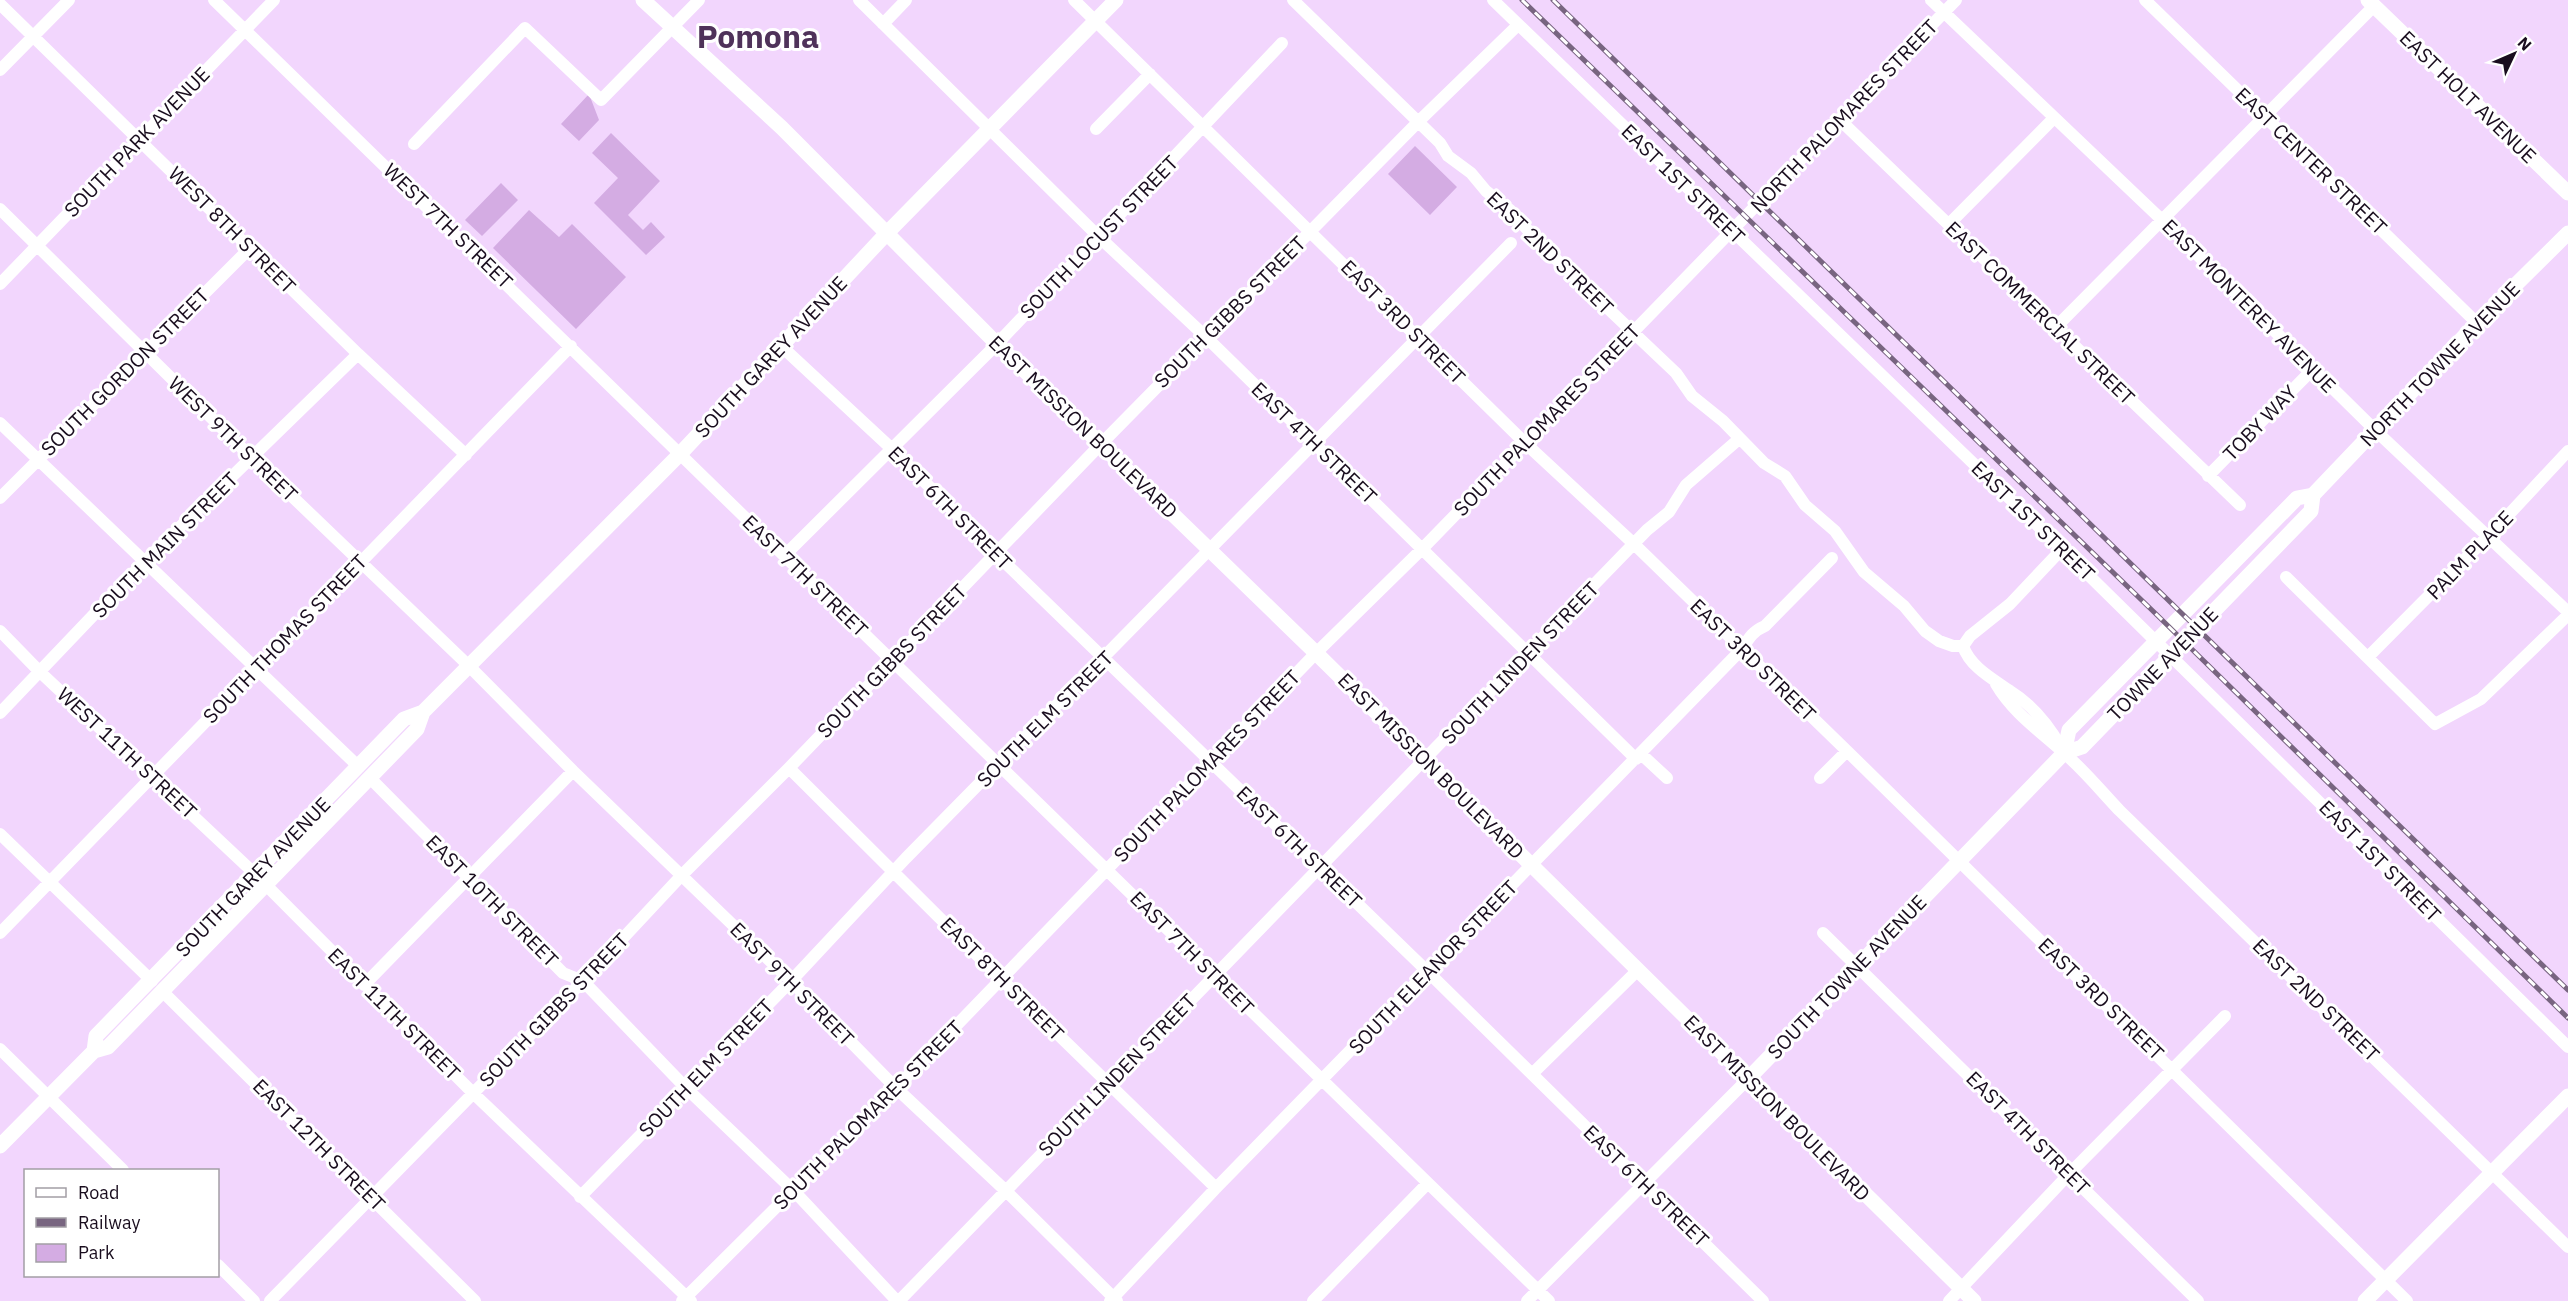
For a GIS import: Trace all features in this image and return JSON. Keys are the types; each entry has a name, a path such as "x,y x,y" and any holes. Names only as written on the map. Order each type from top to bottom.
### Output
{"main road":[{"name":"EAST MISSION BOULEVARD","path":"643,0 782,128 997,344 1210,549 1974,1301"},
{"name":"SOUTH GAREY AVENUE","path":"0,1146 94,1051 96,1036 157,986 364,772 417,729 423,712 680,454 887,233 1116,0"},
{"name":"EAST HOLT AVENUE","path":"2371,3 2568,193"},
{"name":"NORTH TOWNE AVENUE","path":"2064,753 2069,730 2084,714 2297,498 2313,495 2477,323 2568,233"},
{"name":"NORTH TOWNE AVENUE","path":"2256,569 2311,511 2313,495"},
{"name":"TOWNE AVENUE","path":"2064,753 2082,747 2256,569"},
{"name":"SOUTH TOWNE AVENUE","path":"1747,1080 2064,753"},
{"path":"2366,1301 2568,1096"}],"street":[{"path":"0,70 69,0"},
{"name":"WEST 7TH STREET","path":"214,0 680,454"},
{"name":"SOUTH PARK AVENUE","path":"0,284 141,141 274,0"},
{"path":"414,144 525,28 601,100 699,0"},
{"name":"EAST 4TH STREET","path":"859,0 1098,236 1206,337 1527,654 1638,756 1667,778"},
{"path":"883,24 906,0"},
{"name":"EAST 3RD STREET","path":"1074,0 1311,230 1525,443 1634,544 1959,860 2407,1301"},
{"name":"EAST 2ND STREET","path":"1293,0 1440,143 1448,156 1471,173 1486,191 1510,210 1541,245 1676,373 1692,396 1724,421 1764,463 1785,476 1805,505 1835,531 1864,572 1904,606 1925,631 1939,642 1963,646 1965,654 1996,684 2005,699 2064,753 2119,810 2568,1247"},
{"name":"EAST 1ST STREET","path":"1493,0 2062,549 2568,1047"},
{"name":"EAST MONTEREY AVENUE","path":"1931,0 2053,119 2162,220 2312,370 2568,614"},
{"name":"NORTH PALOMARES STREET","path":"1731,231 1956,0"},
{"name":"EAST CENTER STREET","path":"2145,0 2477,323"},
{"path":"2055,328 2265,117 2371,3"},
{"name":"WEST 8TH STREET","path":"0,4 358,354 466,455"},
{"name":"SOUTH GIBBS STREET","path":"270,1301 474,1094 682,875 789,768 1100,445 1418,122 1518,25"},
{"name":"SOUTH LOCUST STREET","path":"785,555 997,344 1282,43"},
{"path":"1096,129 1150,74"},
{"path":"1949,224 2053,119"},
{"name":"EAST COMMERCIAL STREET","path":"1840,120 2240,505"},
{"name":"WEST 9TH STREET","path":"0,209 252,458 469,666"},
{"name":"SOUTH PALOMARES STREET","path":"686,1299 1002,980 1316,653 1422,549 1731,231"},
{"name":"SOUTH ELM STREET","path":"580,1197 791,981 894,871 1105,659 1511,243"},
{"name":"SOUTH GORDON STREET","path":"0,498 250,248"},
{"name":"EAST 6TH STREET","path":"780,345 892,449 995,553 1428,972 1763,1301"},
{"name":"SOUTH THOMAS STREET","path":"0,933 47,882 571,346"},
{"name":"SOUTH MAIN STREET","path":"0,713 145,561 358,354"},
{"name":"TOBY WAY","path":"2208,476 2312,370"},
{"name":"EAST 10TH STREET","path":"0,423 364,772 563,973 583,981 686,1088 794,1191 898,1301"},
{"name":"SOUTH LINDEN STREET","path":"898,1301 1108,1083 1425,762 1634,544 1669,512 1686,485 1739,439"},
{"name":"PALM PLACE","path":"2369,656 2488,536 2568,451"},
{"name":"EAST 7TH STREET","path":"680,454 1549,1301"},
{"path":"1963,646 1970,636 2010,604 2062,549"},
{"name":"SOUTH ELEANOR STREET","path":"1113,1300 1216,1188 1323,1081 1742,649 1756,642 1765,626 1832,558"},
{"path":"2286,577 2369,656 2435,724 2481,699 2568,614"},
{"name":"WEST 11TH STREET","path":"0,631 40,672 260,879"},
{"name":"EAST 9TH STREET","path":"469,666 573,771 791,981 896,1088 1006,1191 1113,1300"},
{"path":"1820,778 1847,751"},
{"name":"EAST 8TH STREET","path":"789,768 1216,1188"},
{"path":"364,985 573,771"},
{"name":"EAST 12TH STREET","path":"0,834 371,1196 475,1301"},
{"name":"EAST 11TH STREET","path":"260,879 474,1094 686,1299"},
{"name":"EAST 4TH STREET","path":"1823,933 2198,1301"},
{"path":"1532,1074 1638,970"},
{"path":"1949,1301 2068,1174 2225,1016"},
{"path":"0,1049 122,1169"},
{"name":"SOUTH TOWNE AVENUE","path":"1527,1301 1747,1080"},
{"path":"1313,1301 1427,1184"},
{"path":"219,1266 254,1301"}],"green space":[{"path":"589,94 599,120 579,141 561,124"},
{"path":"611,133 660,181 628,215 643,230 651,222 665,237 646,255 594,203 618,178 592,153"},
{"path":"1415,146 1457,187 1430,215 1388,174"},
{"path":"501,183 518,200 482,236 465,220"},
{"path":"529,210 559,237 572,224 626,277 576,329 493,248"}],"railway":[{"path":"1522,0 2157,615 2568,1018"},
{"path":"1553,0 2568,990"}],"district":[{"name":"Pomona","path":"758,37"}]}
